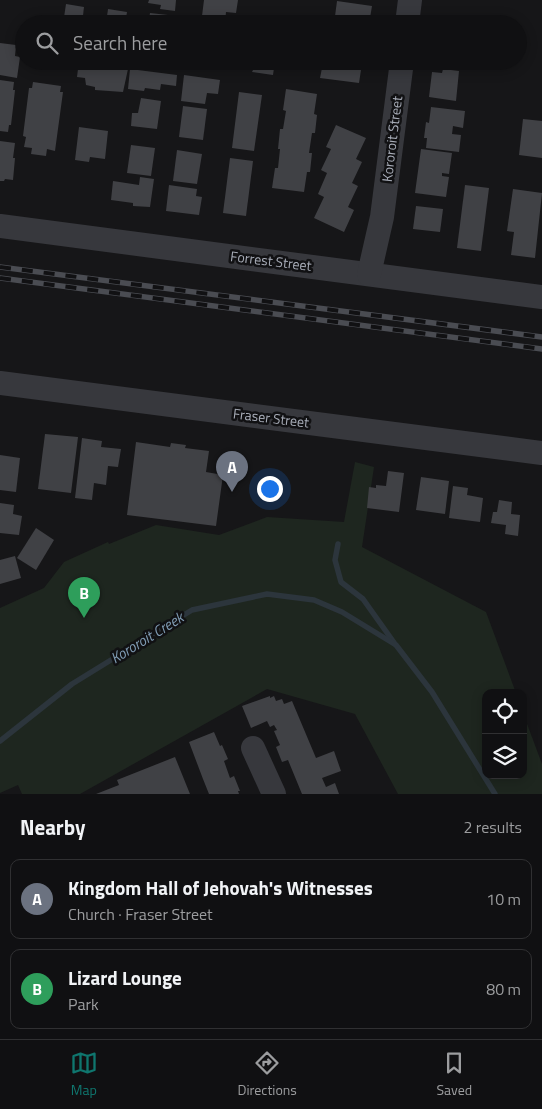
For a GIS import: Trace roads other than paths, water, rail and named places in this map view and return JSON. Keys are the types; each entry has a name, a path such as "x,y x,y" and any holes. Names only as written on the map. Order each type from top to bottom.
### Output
{"street":[{"path":"408,15 410,0"},
{"name":"Kororoit Street","path":"375,275 401,70"},
{"name":"Forrest Street","path":"0,226 542,296"},
{"name":"Fraser Street","path":"0,383 542,453"},
{"path":"254,748 274,794"}],"waterway":[{"path":"338,544 335,560 341,582 363,599 395,644"},
{"name":"Kororoit Creek","path":"0,741 72,684 192,610 267,594 314,600 342,612 396,645 432,692 495,794"}],"railway":[{"path":"0,267 542,337"},
{"path":"0,278 542,349"}],"place":[{"name":"Kingdom Hall of Jehovah's Witnesses","path":"232,492"},
{"name":"Lizard Lounge","path":"84,618"}]}
